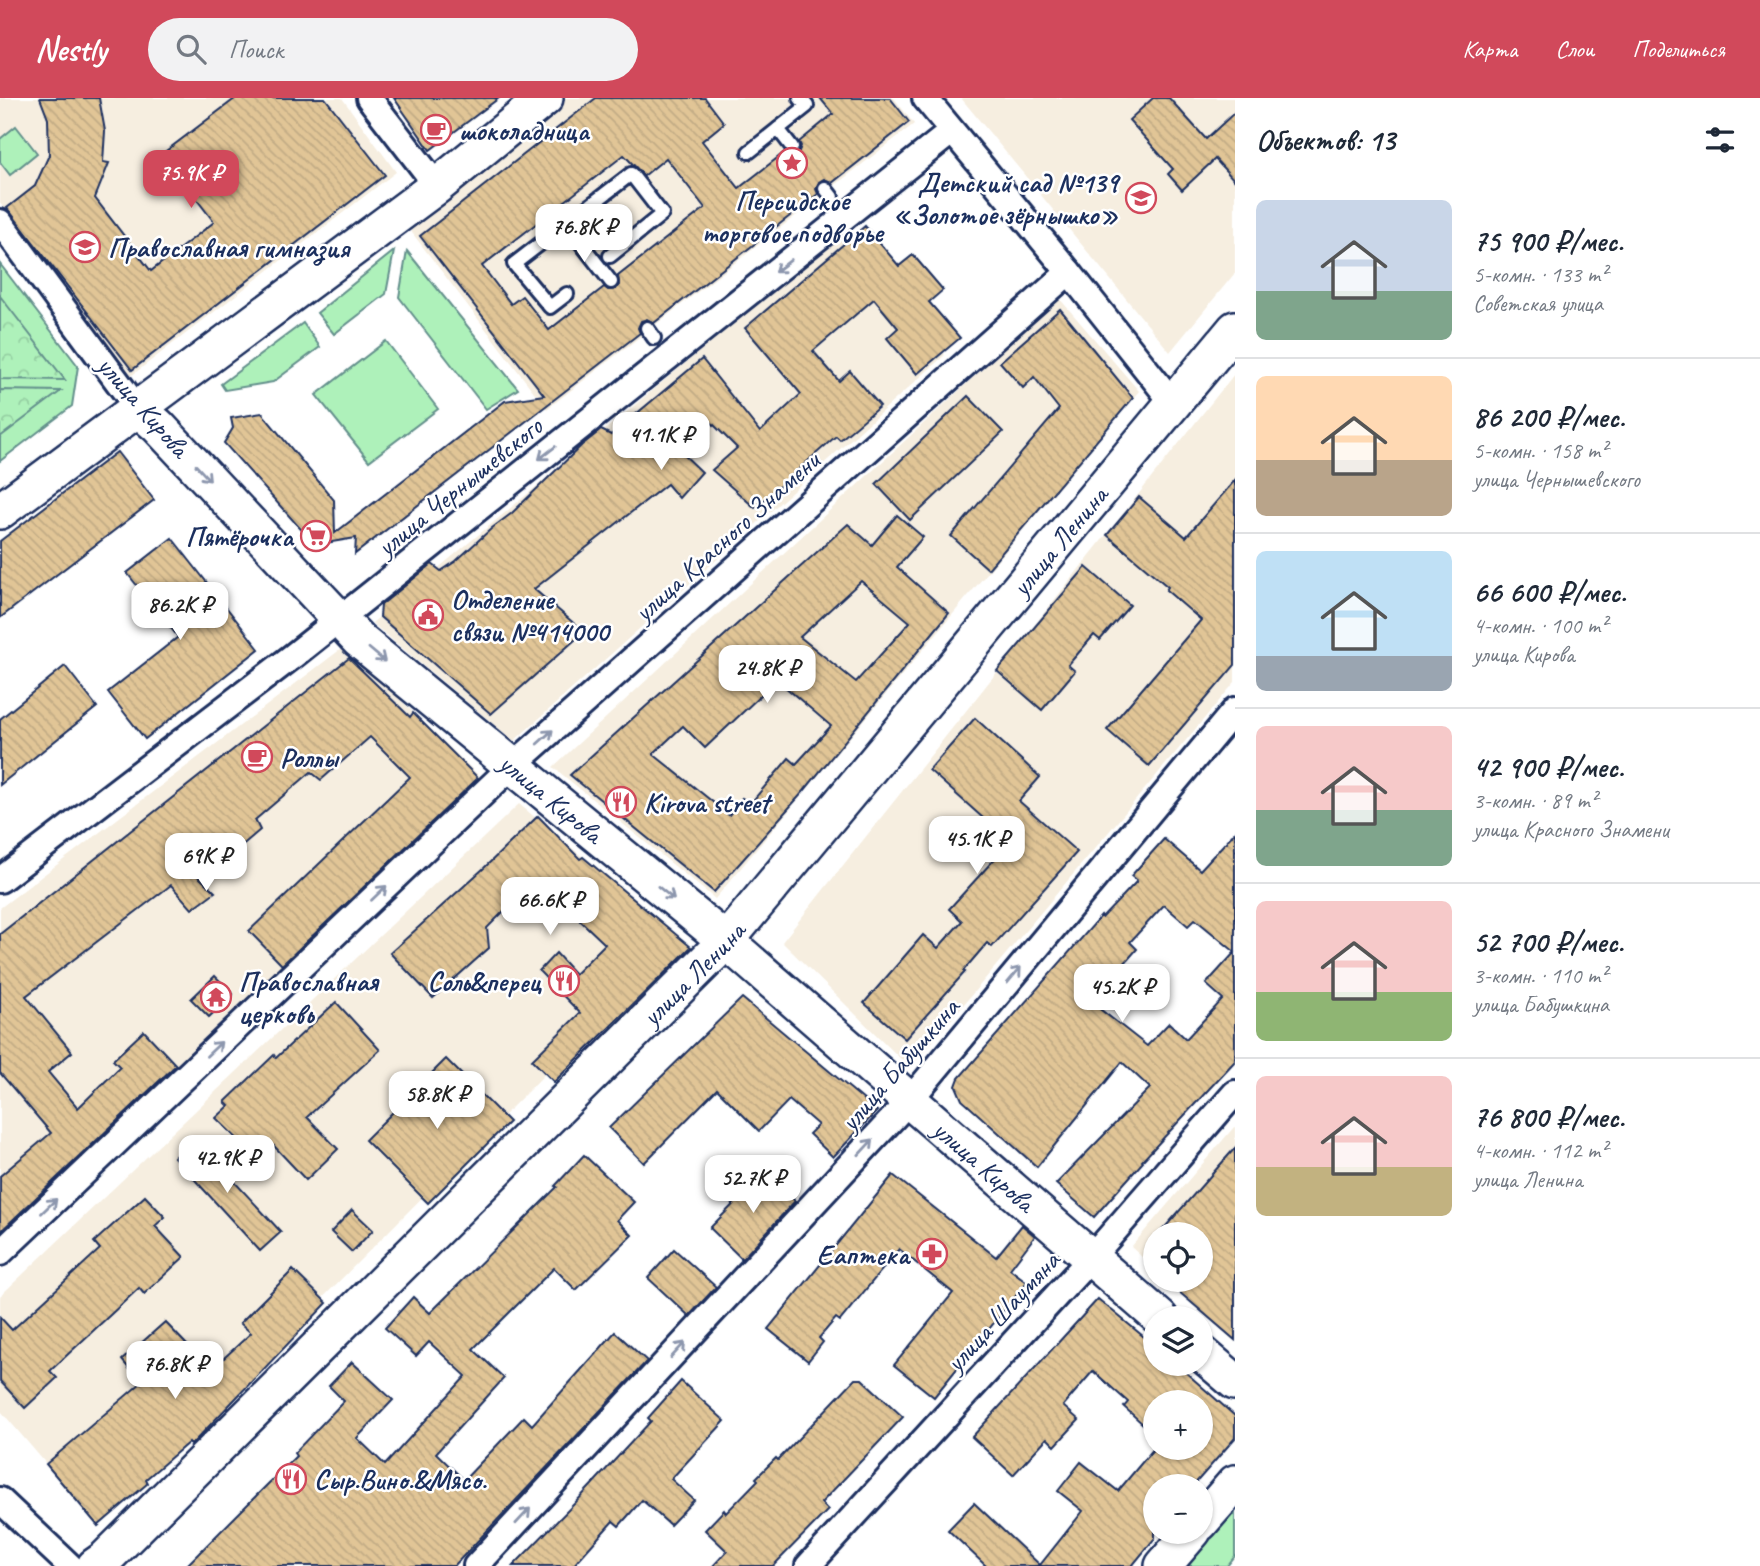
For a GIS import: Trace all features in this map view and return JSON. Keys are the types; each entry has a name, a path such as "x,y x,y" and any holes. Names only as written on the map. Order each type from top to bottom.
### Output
{"main road":[{"path":"0,512 437,186 545,98"},
{"name":"улица Ленина","path":"95,1566 726,941 1235,329"},
{"name":"улица Кирова","path":"137,408 158,426 359,640 726,941 1146,1306"},
{"path":"1213,1364 1235,1382"},
{"path":"1213,1508 1235,1483"},
{"path":"1163,1566 1182,1544"}],"street":[{"path":"369,98 437,186"},
{"path":"925,98 1173,403"},
{"name":"улица Чернышевского","path":"0,880 341,618 951,132"},
{"name":"улица Кирова","path":"0,222 137,408"},
{"name":"улица Красного Знамени","path":"0,1253 511,767 1069,272"},
{"name":"улица Бабушкина","path":"476,1566 909,1101 1235,710"},
{"name":"улица Шаумяна","path":"808,1566 1091,1258 1235,1093"},
{"path":"0,1500 70,1566"}],"lane":[{"path":"749,152 807,106 800,98"},
{"path":"778,130 792,147"},
{"path":"567,294 550,307 514,264 631,174 662,214 610,256"},
{"path":"566,224 611,282"}],"shaded area":[{"path":"0,98 342,98 396,172 131,376 0,203"},
{"path":"564,98 894,98 914,124 547,409 403,221"},
{"name":"Детский сад №139 «Золотое зёрнышко»","path":"961,98 1235,98 1235,273 1170,352"},
{"path":"846,230 945,355 514,741 372,623"},
{"path":"1059,298 1139,391 715,899 553,767"},
{"path":"1235,373 1235,682 910,1068 782,942"},
{"path":"345,646 481,778 0,1245 0,908"},
{"path":"519,804 680,938 98,1524 0,1410 0,1296"},
{"path":"1235,1126 1235,1342 1213,1322 1213,1306 1196,1306 1180,1292 1213,1292 1213,1222 1152,1222"},
{"path":"1143,1233 1143,1258 1131,1247"}],"green space":[{"path":"16,126 37,153 10,175 0,162 0,139"},
{"path":"394,251 386,294 334,334 317,313"},
{"path":"407,251 518,389 486,409 399,297"},
{"path":"0,264 78,366 72,406 0,461"},
{"path":"0,296 65,380 0,379"},
{"path":"303,323 320,347 273,382 225,390 221,384"},
{"path":"386,341 438,409 369,461 316,395"},
{"path":"0,390 61,391 0,437"},
{"path":"1235,1505 1235,1556 1227,1566 1182,1566 1201,1544 1213,1544 1213,1530"}],"building":[{"path":"40,98 99,98 105,131 103,162 109,163 95,198 151,271 214,222 162,154 236,98 325,98 385,175 132,370 7,208 35,186 49,155 48,119"},
{"path":"394,98 499,98 430,150"},
{"path":"596,98 705,98 724,123 702,141 739,188 785,152 793,156 798,153 801,146 799,142 833,114 820,98 890,98 909,122 832,183 824,179 819,182 816,189 818,194 654,323 647,319 641,321 638,328 640,333 355,554 356,538 320,544 307,536 224,443 233,428 231,418 262,413 334,500 335,533 505,401 544,395 420,236","holes":["624,155 644,176 666,158 705,208 618,276 619,285 616,289 608,290 604,287 549,330 522,296 511,304 482,266"]},
{"path":"1153,98 1169,98 1206,139 1235,112 1235,181 1215,159 1182,190 1168,174 1173,169 1129,120"},
{"path":"865,226 899,266 913,255 943,290 929,302 960,338 917,374 887,338 898,328 874,299 813,351 839,381 850,371 880,406 840,440 836,436 755,508 712,470 737,448 712,423 678,449 702,472 679,498 667,484 534,589 584,632 491,714 380,617 381,605 432,564 441,571 456,561 512,513 582,445 601,430 611,435 702,359 760,432 801,394 745,328"},
{"path":"1060,309 1133,398 988,569 951,536 1059,409 1034,377 1023,388 1000,362"},
{"path":"968,396 1003,432 910,520 876,484"},
{"path":"117,452 154,500 0,618 0,541"},
{"path":"1235,480 1235,665 1149,766 1107,730 1201,620 1166,590 1168,587 1107,535 1139,497 1186,537"},
{"path":"897,515 923,537 897,567 949,613 804,791 714,892 570,775 848,524 872,545","holes":["861,581 910,622 856,682 800,637","777,680 831,726 796,764 789,758 750,804 742,798 729,815 653,754 683,726 705,748"]},
{"path":"172,538 259,649 145,739 108,692 178,637 127,573"},
{"path":"1086,567 1130,605 1100,640 1094,635 1068,665 1075,671 1042,710 997,671"},
{"path":"349,658 410,717 413,713 478,778 282,965 249,931 410,777 370,737 321,780 311,772 255,820 260,830 232,854 218,840 187,866 215,892 192,909 171,885 26,996 72,1052 48,1072 78,1108 120,1067 113,1060 144,1031 176,1065 0,1232 0,1176 51,1133 0,1073 0,934"},
{"path":"65,666 97,707 0,785 0,719"},
{"path":"975,718 1040,777 1019,801 1077,852 992,947 987,943 963,971 965,972 905,1039 864,1003 923,935 938,948 962,921 949,909 1010,842 929,770"},
{"path":"538,816 580,859 583,857 691,947 554,1082 532,1060 580,1013 539,971 556,953 575,974 605,944 546,888 515,918 506,909 487,928 489,948 433,998 390,953"},
{"path":"1235,832 1235,952 1235,1061 1094,1217 1056,1184 1150,1088 1122,1062 1037,1167 962,1100 956,1086 959,1078 1101,916 1102,918 1137,881 1131,876 1164,839 1200,870","holes":["1164,905 1188,926 1195,919 1235,952 1206,984 1223,999 1186,1039 1169,1023 1147,1046 1091,1002 1137,949 1130,942"]},
{"path":"215,976 233,994 209,1017 191,999"},
{"path":"742,998 877,1111 833,1157 809,1134 818,1125 789,1100 759,1131 717,1089 644,1163 609,1128"},
{"path":"336,1002 380,1050 307,1117 338,1149 306,1180 274,1146 259,1160 216,1118 229,1106 225,1102 274,1055 276,1058"},
{"path":"446,1059 509,1122 428,1203 365,1140"},
{"path":"194,1138 281,1232 260,1251 174,1157"},
{"path":"1235,1148 1235,1340 1213,1321 1213,1306 1195,1306 1179,1292 1213,1292 1213,1222 1170,1222"},
{"path":"584,1155 634,1202 617,1220 632,1235 576,1290 554,1268 473,1349 504,1378 436,1453 464,1480 524,1417 532,1425 615,1332 647,1361 454,1566 186,1566 296,1456 294,1453 344,1401 329,1386 352,1362 393,1400 357,1438 385,1465 466,1376 429,1342 416,1356 385,1328 413,1297 430,1313 557,1187 555,1186"},
{"path":"765,1172 795,1201 742,1259 710,1228"},
{"path":"893,1175 996,1257 1022,1225 1035,1236 1010,1269 1027,1282 934,1397 894,1365 953,1293 899,1249 840,1321 836,1318 819,1338 823,1342 808,1361 768,1329"},
{"path":"145,1196 165,1217 155,1226 184,1257 144,1294 139,1288 50,1371 57,1378 25,1408 0,1381 0,1317 12,1330 100,1249 94,1242"},
{"path":"352,1210 373,1230 352,1252 331,1232"},
{"path":"674,1249 716,1287 689,1316 648,1278"},
{"path":"293,1270 327,1303 191,1445 189,1442 146,1479 148,1483 98,1526 46,1464 141,1383 122,1360 165,1322 211,1370 251,1333 240,1323"},
{"path":"1098,1299 1143,1336 1143,1376 1190,1376 1206,1390 1143,1390 1143,1424 1124,1407 1128,1402 1093,1371 1063,1406 1079,1420 1055,1446 1047,1438 1013,1475 972,1437"},
{"path":"855,1379 862,1379 903,1417 821,1503 828,1510 773,1566 713,1566 727,1551 705,1530 724,1510 726,1513 758,1480 756,1478 776,1458 778,1460"},
{"path":"681,1381 725,1421 671,1479 694,1500 670,1525 642,1500 619,1526 613,1521 573,1566 513,1566 651,1421 648,1418"},
{"path":"1213,1397 1235,1416 1235,1438 1204,1474 1143,1474 1143,1544 1150,1544 1132,1566 986,1566 948,1530 974,1503 1040,1565 1083,1511 1058,1491 1081,1462 1118,1491 1144,1460 1213,1460"}],"place":[{"name":"шоколадница","path":"436,130"},
{"name":"Персидское торговое подворье","path":"792,163"},
{"name":"Детский сад №139 «Золотое зёрнышко»","path":"1141,198"},
{"name":"Православная гимназия","path":"85,247"},
{"name":"Пятёрочка","path":"316,536"},
{"name":"Отделение связи №414000","path":"428,615"},
{"name":"Роллы","path":"257,757"},
{"name":"Kirova street","path":"621,802"},
{"name":"Соль&перец","path":"564,981"},
{"name":"Православная церковь","path":"216,997"},
{"name":"Еаптека","path":"932,1254"},
{"name":"Сыр.Вино.&Мясо.","path":"291,1479"}]}
